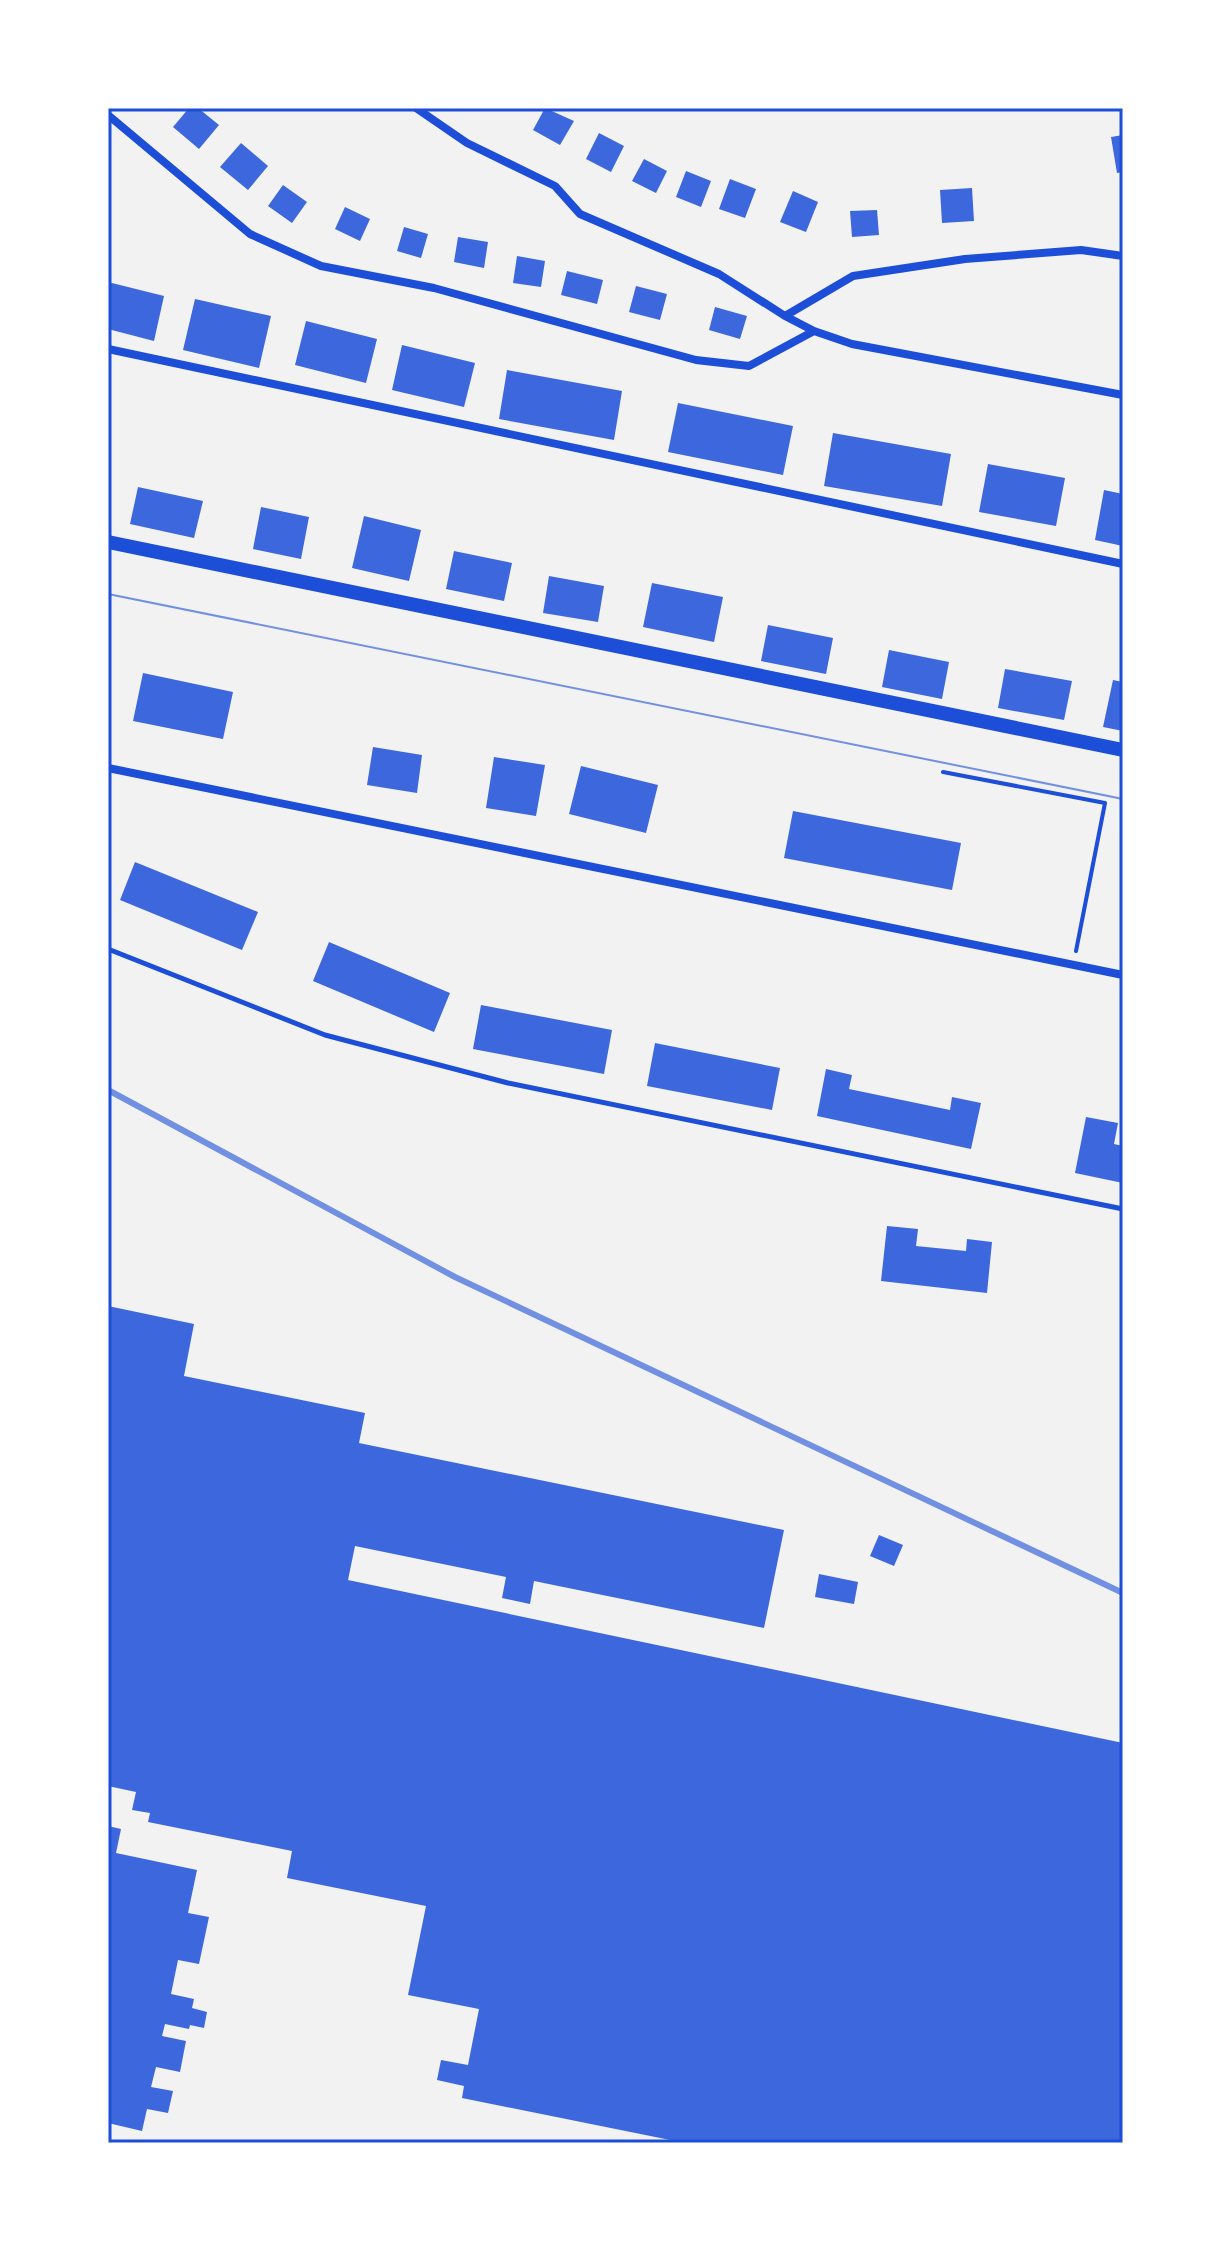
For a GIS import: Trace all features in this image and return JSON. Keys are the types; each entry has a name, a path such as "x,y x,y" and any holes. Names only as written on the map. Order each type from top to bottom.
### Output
{"main road":[{"path":"108,542 1123,750"}],"street":[{"path":"416,108 467,143 555,186 580,214 719,274 814,331 852,344 1123,395"},
{"path":"108,115 250,234 321,266 434,288 696,360 749,366 814,331"},
{"path":"785,316 853,276 994,256 1081,250 1123,256"},
{"path":"108,349 1123,564"},
{"path":"108,768 1123,975"}],"lane":[{"path":"108,949 325,1035 508,1083 1123,1209"}],"path":[{"path":"943,772 1105,803 1073,965"}],"building":[{"path":"189,108 198,108 219,125 199,149 173,127"},
{"path":"545,108 574,121 560,145 533,130"},
{"path":"599,133 624,146 611,172 586,159"},
{"path":"1123,135 1123,172 1117,173 1111,137"},
{"path":"241,143 268,166 248,190 220,167"},
{"path":"644,159 667,171 656,193 632,181"},
{"path":"686,171 711,181 701,207 676,197"},
{"path":"730,179 756,189 745,218 719,209"},
{"path":"283,185 307,202 292,223 268,206"},
{"path":"972,188 974,221 942,223 940,190"},
{"path":"793,191 818,202 806,232 780,222"},
{"path":"345,207 370,219 360,241 335,229"},
{"path":"877,210 879,235 852,237 850,211"},
{"path":"404,227 428,234 421,258 397,251"},
{"path":"458,237 488,242 484,268 454,262"},
{"path":"517,256 545,261 541,287 513,283"},
{"path":"567,271 603,280 597,304 561,295"},
{"path":"108,282 164,296 154,341 108,329"},
{"path":"636,286 667,294 660,320 629,312"},
{"path":"195,299 271,316 259,368 183,350"},
{"path":"715,307 747,316 740,339 709,330"},
{"path":"306,321 377,339 366,383 295,365"},
{"path":"402,345 475,363 464,407 392,390"},
{"path":"507,370 622,391 614,440 499,419"},
{"path":"678,403 793,426 783,475 668,452"},
{"path":"833,433 951,454 942,506 824,486"},
{"path":"988,464 1065,478 1056,526 979,512"},
{"path":"138,487 203,501 194,538 130,524"},
{"path":"1104,490 1123,494 1123,546 1095,540"},
{"path":"261,507 309,517 301,559 253,549"},
{"path":"364,516 421,530 409,581 352,568"},
{"path":"454,551 512,563 504,601 446,589"},
{"path":"549,576 604,586 598,622 543,613"},
{"path":"652,583 723,597 714,642 643,627"},
{"path":"768,625 833,638 826,674 761,661"},
{"path":"889,650 949,662 942,699 882,687"},
{"path":"1005,669 1072,681 1064,720 998,708"},
{"path":"143,673 233,692 223,739 133,721"},
{"path":"1113,680 1123,682 1123,731 1103,727"},
{"path":"373,747 422,755 417,793 367,785"},
{"path":"494,757 545,765 536,816 486,808"},
{"path":"581,766 658,785 646,833 569,814"},
{"path":"793,811 961,843 952,890 784,858"},
{"path":"135,862 258,912 242,950 120,900"},
{"path":"329,942 450,993 434,1032 313,981"},
{"path":"481,1005 612,1030 604,1074 473,1049"},
{"path":"655,1043 780,1068 772,1110 647,1086"},
{"path":"826,1069 852,1075 849,1089 950,1110 952,1097 981,1103 971,1149 817,1116"},
{"path":"1086,1117 1118,1123 1114,1144 1123,1146 1123,1183 1075,1173"},
{"path":"887,1226 918,1229 916,1246 966,1251 967,1239 992,1242 987,1293 881,1281"},
{"path":"108,1306 194,1324 184,1376 365,1413 359,1443 784,1530 764,1628 534,1581 530,1604 502,1598 506,1577 355,1546 348,1580 1123,1743 1123,2143 685,2143 462,2098 464,2086 437,2080 441,2060 468,2065 479,2009 408,1995 426,1906 287,1878 292,1851 148,1822 150,1813 132,1810 136,1792 108,1786"},
{"path":"879,1535 903,1545 894,1566 870,1556"},
{"path":"819,1574 858,1582 854,1604 815,1597"},
{"path":"108,1826 121,1829 116,1853 197,1870 188,1913 209,1917 199,1964 178,1960 171,1994 194,1999 192,2008 207,2012 204,2028 190,2025 189,2029 165,2024 162,2036 186,2041 180,2072 156,2067 151,2087 173,2091 168,2113 147,2109 142,2131 108,2123"}],"tram line":[{"path":"108,594 1123,799"}],"railway":[{"path":"108,1090 455,1277 1123,1593"}]}
